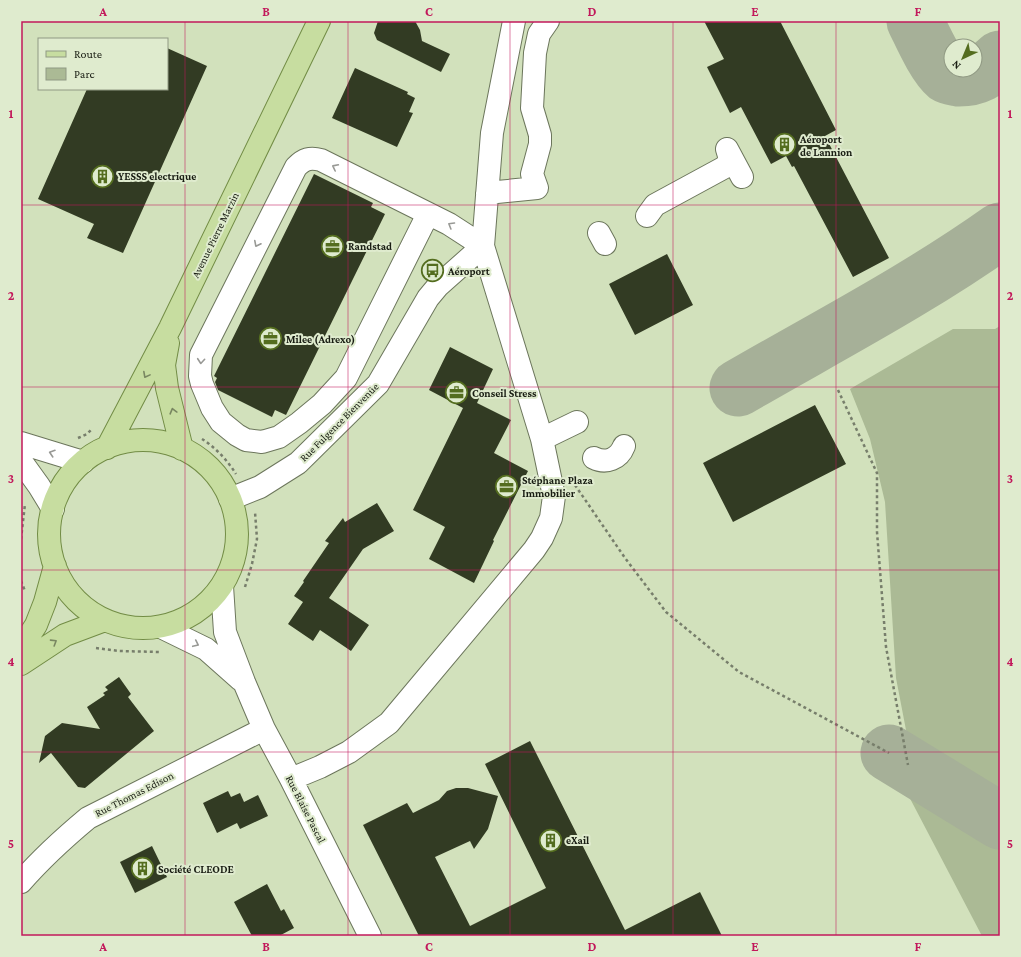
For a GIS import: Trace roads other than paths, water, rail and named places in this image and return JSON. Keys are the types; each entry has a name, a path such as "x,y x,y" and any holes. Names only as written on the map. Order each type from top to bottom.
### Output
{"main road":[{"name":"Avenue Pierre Marzin","path":"107,448 170,328 319,21"},
{"path":"170,328 164,365 167,388 182,449"},
{"path":"137,440 160,442 182,449 206,464 224,486 239,496 236,517 237,535 231,570 222,586 210,601 196,613 179,622 161,627 142,628 123,626 105,620 74,598 63,583 55,566 50,547 50,528 53,509 60,492 70,475 84,462 107,448 137,440"},
{"path":"21,648 36,625 45,602 55,566"},
{"path":"21,664 65,635 105,620"}],"street":[{"path":"291,779 320,767 349,752 389,723 534,550 542,538 551,518 554,496 542,439 483,246 492,133 514,21"},
{"path":"487,193 537,188 532,177 532,171 539,152 540,139 536,116 536,48 539,34 547,27"},
{"path":"642,208 647,216 655,205 725,167 730,159 727,149 742,177"},
{"path":"428,214 346,378 322,404 279,437 268,441 256,442 237,435 228,429 216,415 204,392 200,376 201,355 296,167 300,162 313,158 321,160 449,224 483,246"},
{"name":"Rue Fulgence Bienvenüe","path":"239,496 260,487 298,464 378,384 428,298 438,286 483,246"},
{"path":"542,439 578,422"},
{"path":"21,443 84,462"},
{"path":"594,458 605,461 612,460 618,456 624,446"},
{"path":"21,461 53,509"},
{"name":"Rue Blaise Pascal","path":"222,586 225,632 244,682 264,729 291,779 370,936"},
{"name":"Rue Blaise Pascal","path":"161,627 206,648 244,682"},
{"name":"Rue Thomas Edison","path":"21,882 38,862 88,818 264,729"}],"place":[{"name":"Aéroport de Lannion","path":"784,145"},
{"name":"YESSS electrique","path":"103,176"},
{"name":"Randstad","path":"332,246"},
{"name":"Aéroport","path":"433,271"},
{"name":"Milee (Adrexo)","path":"271,339"},
{"name":"Conseil Stress","path":"457,393"},
{"name":"Stéphane Plaza Immobilier","path":"507,486"},
{"name":"eXail","path":"551,840"},
{"name":"Société CLEODE","path":"143,869"}]}
